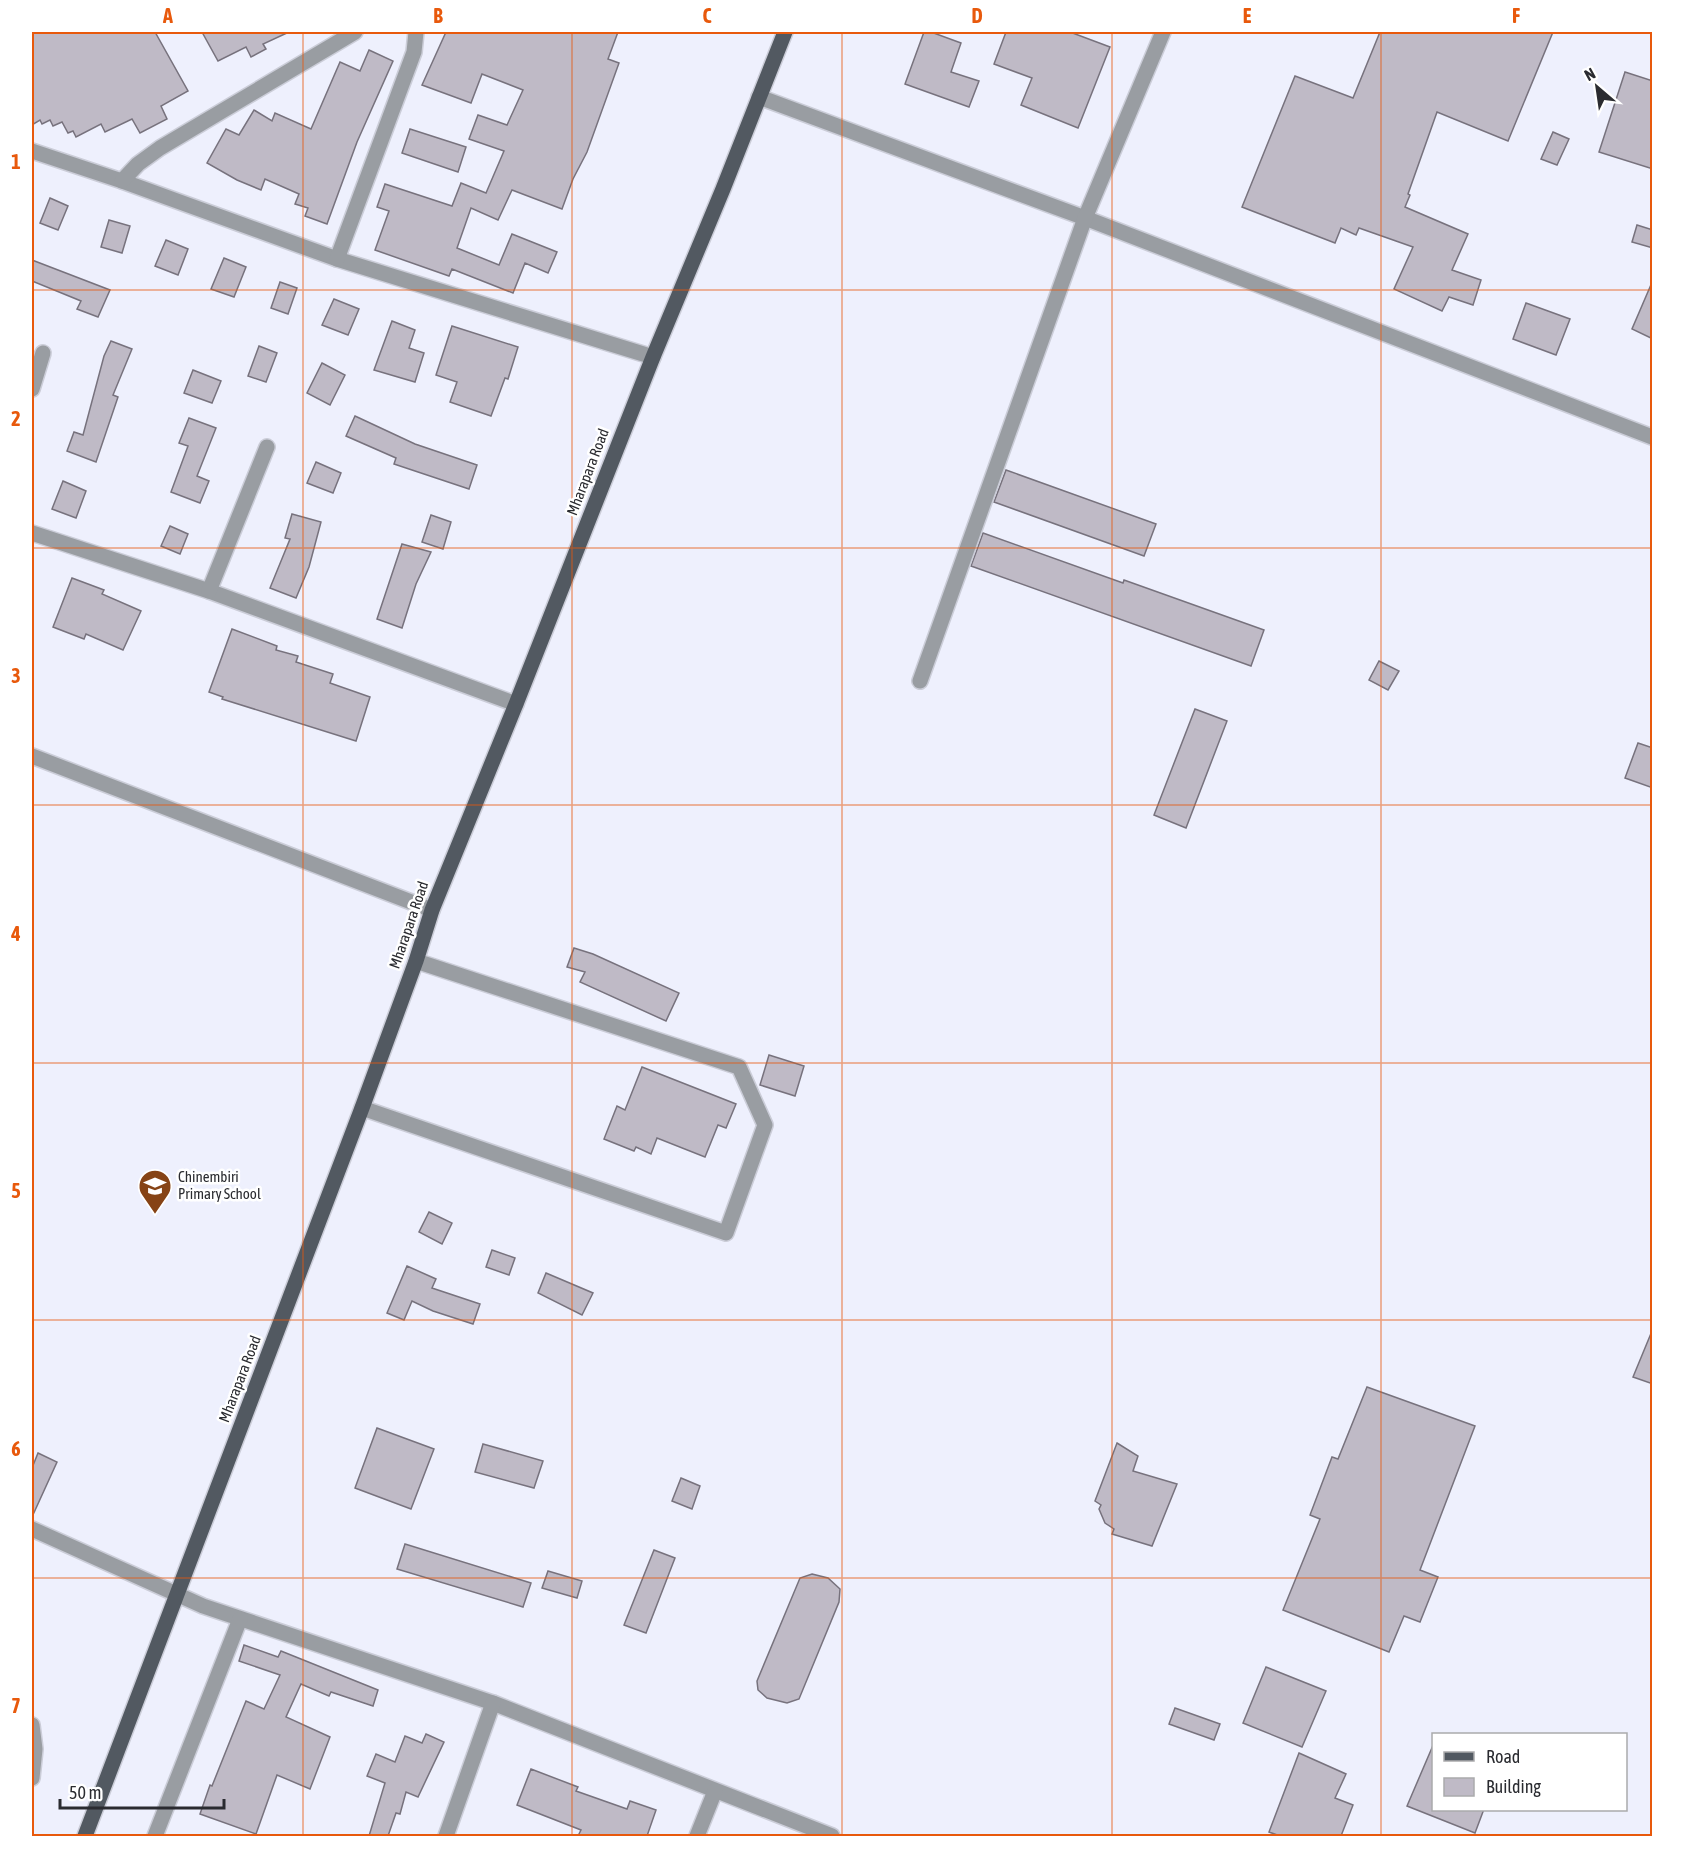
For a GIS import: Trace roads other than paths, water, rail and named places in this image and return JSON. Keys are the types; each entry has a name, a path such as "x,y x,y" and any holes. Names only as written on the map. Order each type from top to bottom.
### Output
{"main road":[{"name":"Mharapara Road","path":"85,1836 362,1108 416,961 432,910 785,32"}],"street":[{"path":"122,181 138,164 160,148 355,32"},
{"path":"337,259 414,52 416,32"},
{"path":"920,681 1085,218 1163,32"},
{"path":"759,96 1085,218 1653,437"},
{"path":"32,151 337,259 653,357"},
{"path":"32,389 43,353"},
{"path":"209,591 267,447"},
{"path":"32,533 209,591 516,704"},
{"path":"32,756 432,910"},
{"path":"362,1108 726,1233 765,1125 739,1067 416,961"},
{"path":"32,1529 177,1596 493,1703 832,1836"},
{"path":"155,1836 240,1619"},
{"path":"446,1836 493,1703"},
{"path":"32,1725 35,1749 32,1778"},
{"path":"697,1836 715,1791"}],"place":[{"name":"Chinembiri Primary School","path":"155,1215"}]}
